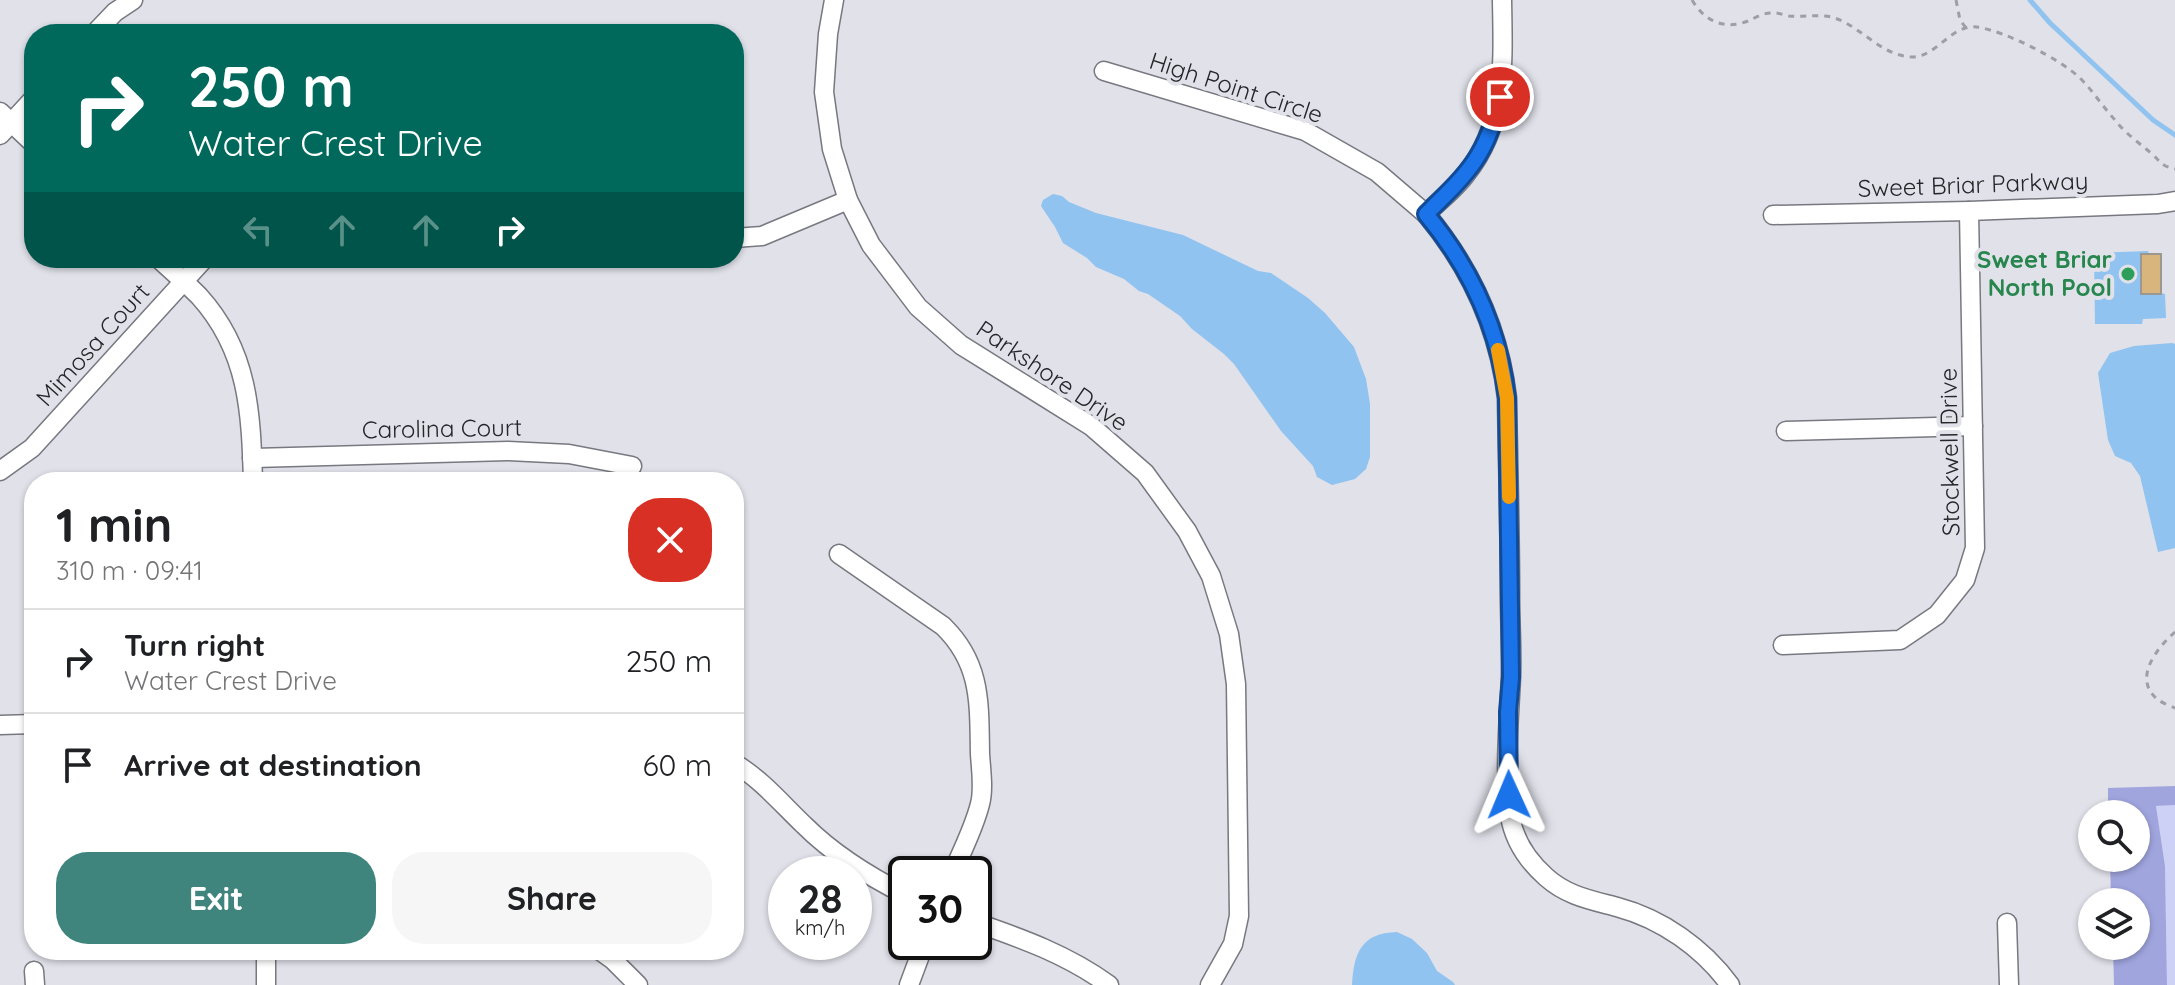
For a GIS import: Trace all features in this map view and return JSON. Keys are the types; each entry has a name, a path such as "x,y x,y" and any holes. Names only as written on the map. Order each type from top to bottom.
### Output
{"street":[{"path":"104,24 133,0"},
{"name":"Parkshore Drive","path":"834,0 824,92 832,149 848,200 871,245 918,307 961,345 1091,426 1145,473 1187,531 1211,576 1229,634 1236,684 1239,916 1233,944 1210,985"},
{"path":"1426,214 1474,164 1495,119 1503,66 1502,0"},
{"name":"High Point Circle","path":"1104,71 1305,131 1377,172 1426,214 1443,234 1469,276 1490,322 1507,398 1509,795 1515,835 1527,858 1558,887 1585,900 1620,908 1656,922 1693,946 1730,985"},
{"path":"24,106 4,123 24,137"},
{"path":"744,237 762,236 848,200"},
{"name":"Sweet Briar Parkway","path":"1773,215 1969,211 2175,201"},
{"name":"Stockwell Drive","path":"1783,645 1900,640 1937,615 1965,580 1975,548 1969,211"},
{"path":"169,268 214,315 236,355 248,393 253,472"},
{"name":"Mimosa Court","path":"0,471 32,448 195,268"},
{"path":"1786,431 1973,426"},
{"name":"Carolina Court","path":"252,458 533,451 569,454 632,466"},
{"path":"839,554 943,626 956,639 973,671 978,694 982,796 960,856"},
{"path":"0,725 24,724"},
{"path":"744,770 828,847 888,885"},
{"path":"2007,923 2009,985"},
{"path":"992,928 1034,942 1109,985"},
{"path":"266,960 266,985"},
{"path":"613,960 638,985"},
{"path":"909,985 918,960"}],"path":[{"path":"1692,0 1711,21 1732,26 1767,13 1827,16 1841,21 1874,43 1913,57 1922,55 1953,33 1966,28 1977,27 2007,36 2066,66 2081,79 2115,121 2164,166 2175,169"},
{"path":"1956,0 1960,20 1966,28"},
{"path":"2175,632 2157,650 2146,671 2150,690 2157,699 2175,708"}],"shaded area":[{"path":"1053,194 1096,213 1183,235 1258,271 1271,273 1308,298 1354,347 1366,379 1370,404 1370,457 1366,469 1355,479 1332,485 1317,477 1313,466 1281,431 1224,354 1180,316 1124,279 1096,267 1063,243 1041,206 1043,200"},
{"name":"Sweet Briar North Pool","path":"2148,251 2149,254 2161,254 2161,293 2165,294 2166,318 2143,319 2142,324 2095,324 2094,253"},
{"path":"2175,344 2175,548 2158,552 2140,476 2131,463 2115,456 2108,440 2098,373 2110,353 2134,346"},
{"path":"2175,786 2175,805 2156,806 2165,866 2167,985 2114,985 2113,960 2150,960 2150,888 2111,888 2110,872 2150,872 2150,800 2108,800 2108,788"},
{"path":"2175,805 2175,985 2167,985 2165,866 2156,806"},
{"path":"1397,932 1412,939 1427,953 1437,971 1455,985 1352,985 1358,954 1367,941 1385,933"}],"building":[{"path":"2141,254 2161,254 2161,294 2141,294"}],"waterway":[{"path":"2030,0 2050,23 2153,120 2175,135"}],"slow traffic":[{"path":"1498,350 1507,398 1509,497"}],"place":[{"name":"Sweet Briar North Pool","path":"2128,274"}],"route":[{"path":"1500,97 1485,146 1474,164 1426,214 1443,234 1480,298 1490,322 1504,376 1510,563 1509,795"}]}
